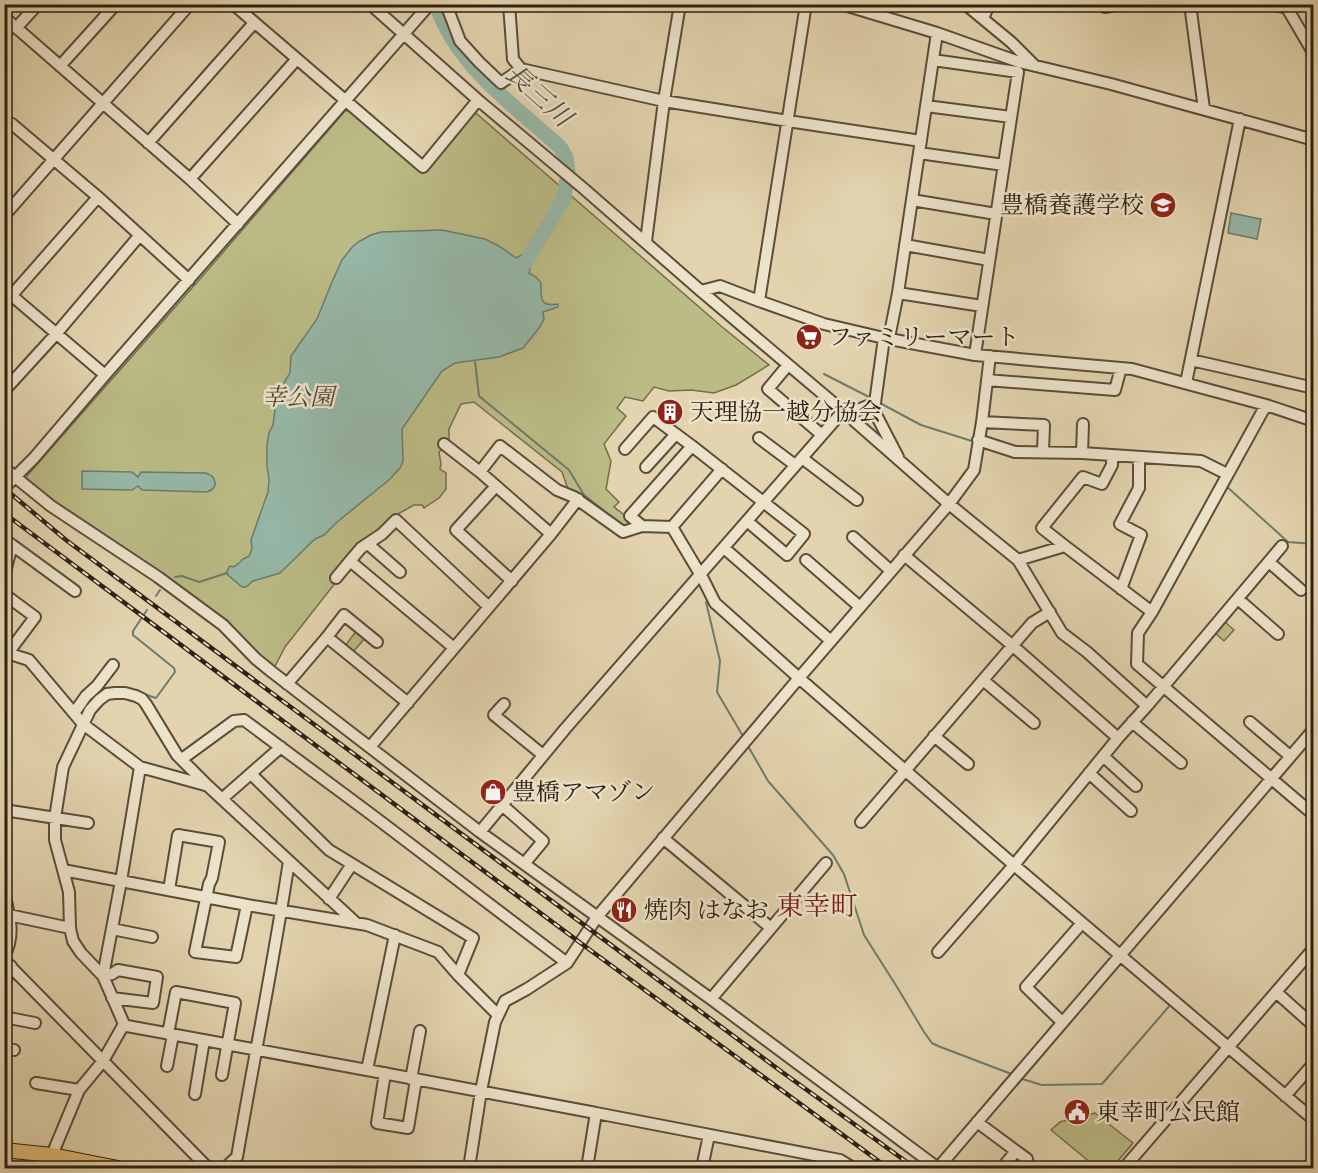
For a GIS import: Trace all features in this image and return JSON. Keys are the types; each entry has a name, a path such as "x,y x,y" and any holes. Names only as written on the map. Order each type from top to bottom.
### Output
{"main road":[{"path":"4,1150 52,1155 118,1168"}],"street":[{"path":"16,28 38,4"},
{"path":"60,66 116,4"},
{"path":"4,216 190,4"},
{"path":"233,4 423,167 478,100"},
{"path":"370,4 478,100 646,241 949,504 1018,560 1062,633 1087,651 1147,706"},
{"path":"446,4 460,41 501,83 521,69"},
{"path":"509,4 513,59 521,69 664,101 921,141"},
{"path":"646,241 664,101 680,4"},
{"path":"759,301 806,4"},
{"path":"841,4 937,33 1019,62 1111,84 1314,140"},
{"path":"965,4 1011,42 1035,66"},
{"path":"983,19 989,4"},
{"path":"1105,4 1105,7 1121,4"},
{"path":"1190,4 1204,110"},
{"path":"1271,4 1287,8 1314,54"},
{"path":"4,488 34,458 428,7"},
{"path":"4,17 190,179 238,224"},
{"path":"148,143 254,23"},
{"path":"843,411 853,412 875,403 886,338 898,293 937,33"},
{"path":"190,179 296,60"},
{"path":"933,60 1018,72 975,355"},
{"path":"926,106 1011,117"},
{"path":"1186,383 1240,119"},
{"path":"4,132 12,124 55,159 189,280"},
{"path":"919,153 1004,165"},
{"path":"98,197 7,296 105,375"},
{"path":"912,200 996,214"},
{"path":"4,391 140,235"},
{"path":"905,245 989,260"},
{"path":"701,291 720,286 824,324 975,355 1132,369 1266,405 1314,421"},
{"path":"898,293 982,306"},
{"path":"469,1168 495,1022 505,1001 567,963 597,917 949,504 974,470 990,356"},
{"path":"1191,360 1314,388"},
{"path":"788,365 768,389 822,435"},
{"path":"987,380 1114,390 1121,368"},
{"path":"871,405 899,460"},
{"path":"1266,405 1152,612 1138,633 1137,664 1314,816"},
{"path":"480,832 543,755 843,411"},
{"path":"625,448 653,417 804,534 788,555 747,521"},
{"path":"982,422 1044,425 1043,452"},
{"path":"1082,453 1083,424"},
{"path":"646,467 676,434"},
{"path":"759,438 799,461 857,500"},
{"path":"978,440 1015,452 1082,453 1201,461 1227,474"},
{"path":"444,444 551,534"},
{"path":"480,472 500,446 557,490 578,499 623,532 642,526 672,527"},
{"path":"642,526 630,516 692,446"},
{"path":"1112,455 1112,465 1102,484 1083,477 1042,528 1152,612"},
{"path":"1121,589 1141,535 1120,524 1139,488 1139,457"},
{"path":"4,468 51,506 223,625 256,659 287,684 480,832 711,999 938,1168 1314,729"},
{"path":"672,527 722,469"},
{"path":"496,486 456,530 512,581"},
{"path":"370,747 512,581 578,499"},
{"path":"336,578 361,548 382,534 396,520 489,607"},
{"path":"672,527 715,603 1119,956 1314,1120"},
{"path":"853,537 891,571"},
{"path":"4,576 8,542 75,591"},
{"path":"368,544 400,572"},
{"path":"1018,560 1065,546"},
{"path":"938,952 1282,546"},
{"path":"724,548 831,641"},
{"path":"904,555 1118,738"},
{"path":"806,560 860,607"},
{"path":"350,561 454,648"},
{"path":"1269,562 1301,590"},
{"path":"4,594 35,617 7,652 29,660 79,719 140,767 208,786"},
{"path":"1238,599 1278,634"},
{"path":"861,822 1032,623 1050,612"},
{"path":"287,684 344,615 377,642"},
{"path":"327,637 408,703"},
{"path":"113,665 86,696 63,767 55,818 55,840 69,892 70,928 73,941 103,976 124,1024 840,1160 853,1168"},
{"path":"983,680 1034,723"},
{"path":"79,719 107,694 125,693 142,699 168,742 182,759 208,786 356,923"},
{"path":"504,704 494,715 543,755"},
{"path":"182,759 234,721 243,720 567,963"},
{"path":"1132,722 1181,763"},
{"path":"1250,722 1290,756"},
{"path":"934,736 968,764"},
{"path":"222,798 281,747"},
{"path":"1103,756 1136,786"},
{"path":"103,976 140,767"},
{"path":"1089,773 1131,811"},
{"path":"250,774 329,850 473,938 458,975"},
{"path":"501,805 543,841 524,864"},
{"path":"4,810 88,823"},
{"path":"169,890 178,835 219,842 195,952 236,957 247,905"},
{"path":"663,838 771,928"},
{"path":"225,1168 237,1157 288,861"},
{"path":"711,999 826,862"},
{"path":"329,899 352,864"},
{"path":"63,870 367,925 438,952 498,1015"},
{"path":"4,893 11,928 4,985"},
{"path":"7,914 70,928"},
{"path":"1062,1022 1026,987 1082,923"},
{"path":"112,929 152,937"},
{"path":"367,1070 394,935"},
{"path":"1124,1168 1314,948"},
{"path":"7,961 208,1168"},
{"path":"103,976 118,970 157,977 153,1003 112,998"},
{"path":"1276,992 1314,1026"},
{"path":"167,1066 176,993 235,1003 222,1075"},
{"path":"4,1017 35,1023"},
{"path":"67,1168 52,1155 79,1090 103,1061 124,1024"},
{"path":"385,1073 377,1123 408,1128 420,1031"},
{"path":"195,1094 204,1040"},
{"path":"1285,1096 1314,1063"},
{"path":"36,1083 79,1090"},
{"path":"587,1168 596,1113"},
{"path":"977,1122 1027,1159"},
{"path":"702,1168 709,1135"},
{"path":"1002,1168 1016,1151"}],"green space":[{"name":"幸公園","path":"350,110 423,172 472,114 477,114 769,365 736,385 714,393 691,390 669,391 654,387 643,401 625,397 617,408 626,416 604,444 611,461 606,489 619,502 614,507 636,524 623,528 569,492 562,472 474,402 461,404 449,429 449,442 439,452 440,469 446,473 446,489 439,498 424,508 422,505 414,505 395,514 336,582 285,647 274,668 25,480 345,111"},
{"path":"1224,621 1234,630 1224,641 1214,632"},
{"path":"356,631 365,638 353,652 345,646"},
{"path":"1095,1113 1133,1143 1112,1168 1097,1168 1051,1130 1060,1122"}],"shaded area":[{"path":"1231,213 1261,219 1257,239 1228,233"},
{"path":"442,230 485,239 516,258 522,255 531,263 529,273 541,283 544,303 558,304 558,307 543,312 544,319 539,328 523,348 499,357 455,363 442,371 402,429 403,461 390,479 324,535 315,539 280,573 253,581 246,587 242,587 228,575 227,571 230,566 237,565 249,556 252,549 251,540 268,492 267,445 276,402 290,373 291,356 317,319 342,260 353,246 381,232"},
{"path":"82,471 132,472 138,477 141,472 206,473 212,476 215,486 206,492 142,490 138,486 132,490 82,489"},
{"path":"8,1157 44,1160 54,1168 5,1168 4,1160"}],"waterway":[{"name":"長三川","path":"436,4 445,26 472,66 560,147 566,157 568,171 564,198 526,262"},
{"path":"475,361 479,396 569,470 584,495 627,527"},
{"path":"824,374 873,399"},
{"path":"878,402 921,425 975,442"},
{"path":"1225,485 1288,542 1314,544"},
{"path":"175,577 182,576 199,582 227,573"},
{"path":"156,596 160,590"},
{"path":"706,602 720,661 717,692 744,738"},
{"path":"144,694 156,698 175,672 174,668 133,635 133,631 147,610"},
{"path":"748,746 768,781 833,855 844,874 864,935 932,1043 1014,1075"},
{"path":"54,791 58,767"},
{"path":"1019,1078 1042,1085 1102,1084 1171,1004"}],"railway":[{"path":"4,488 66,540 782,1072 915,1168"},
{"path":"4,513 586,947 888,1168"}],"place":[{"name":"豊橋養護学校","path":"1163,205"},
{"name":"ファミリーマート","path":"809,337"},
{"name":"天理協一越分協会","path":"670,412"},
{"name":"豊橋アマゾン","path":"493,792"},
{"name":"焼肉 はなお","path":"624,910"},
{"name":"東幸町公民館","path":"1077,1112"}],"district":[{"name":"東幸町","path":"817,906"}]}
